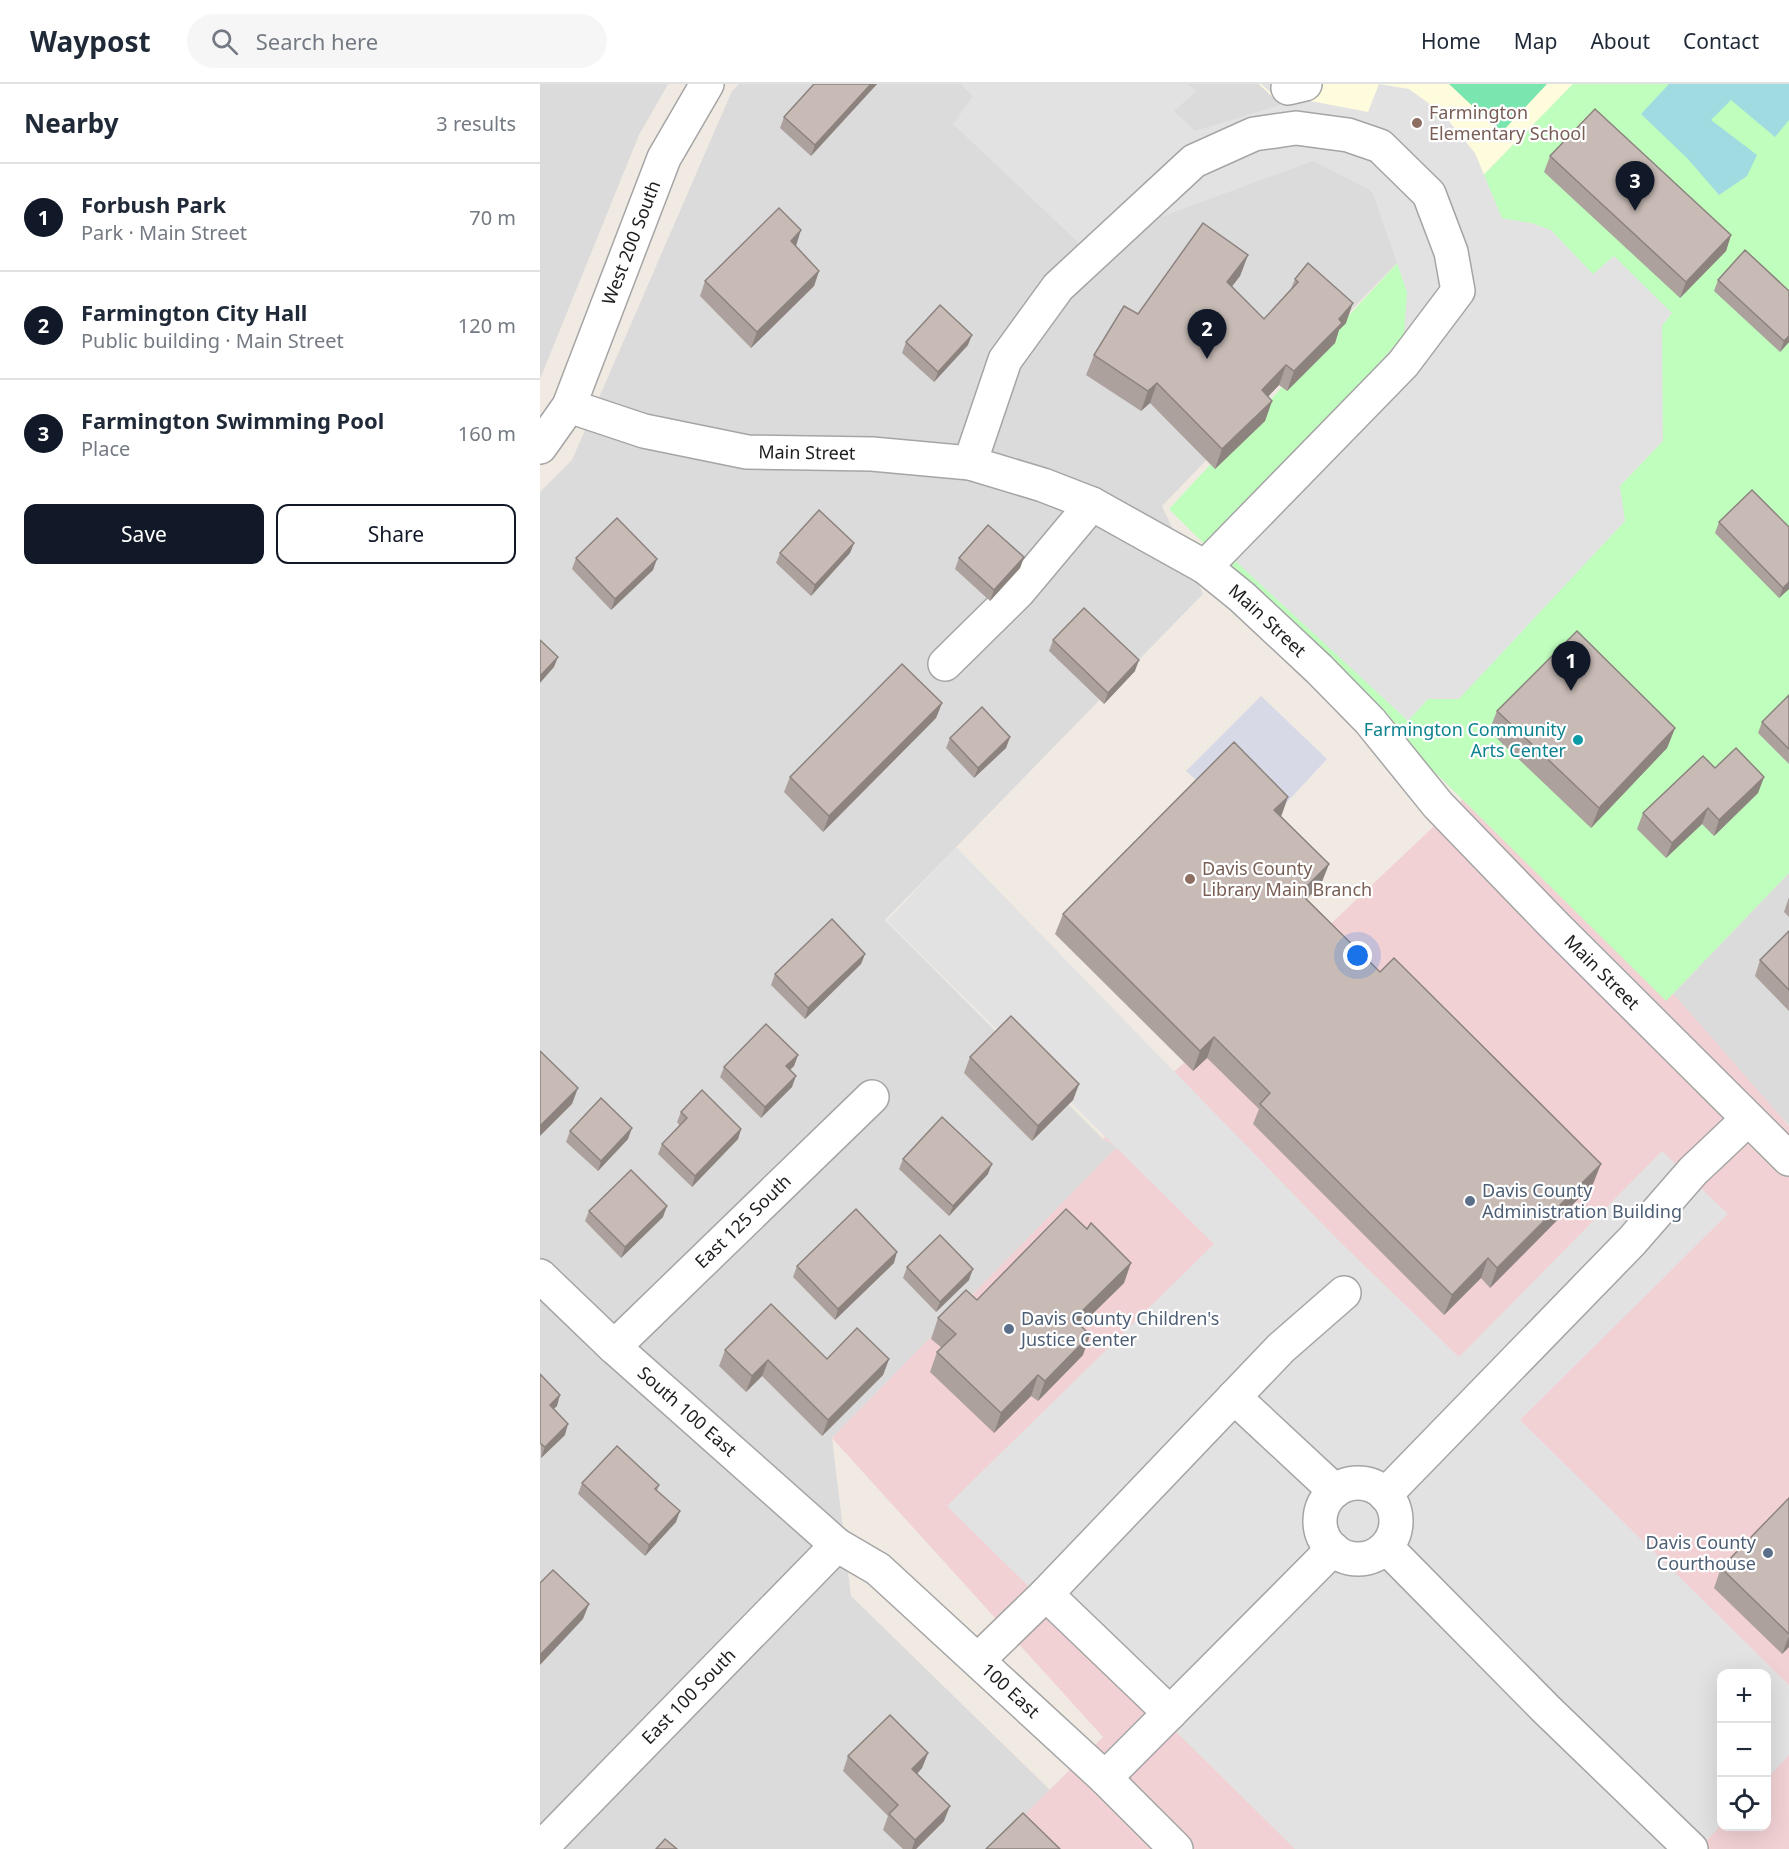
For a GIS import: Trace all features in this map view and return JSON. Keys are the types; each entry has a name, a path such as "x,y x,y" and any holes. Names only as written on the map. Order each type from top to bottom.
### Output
{"street":[{"name":"West 200 South","path":"540,447 569,406 664,158 707,84"},
{"path":"970,463 1005,360 1058,287 1194,161 1254,134 1288,129 1348,135 1380,146 1429,194 1451,252 1458,291 1403,364 1205,567"},
{"name":"Main Street","path":"569,406 644,431 747,452 872,454 970,463 1043,484 1092,504 1205,567 1242,597 1320,669 1370,721 1438,805 1555,926 1789,1159"},
{"path":"945,664 1019,591 1092,504"},
{"name":"East 125 South","path":"614,1347 872,1098"},
{"path":"1385,1495 1632,1241 1693,1171 1748,1119"},
{"name":"South 100 East","path":"540,1275 614,1347 837,1545"},
{"path":"978,1660 1046,1594 1281,1348 1344,1293"},
{"path":"1234,1397 1335,1491"},
{"path":"1366,1484 1377,1488 1385,1495 1392,1504 1396,1526 1386,1547 1377,1554 1354,1559 1333,1549 1326,1541 1321,1520 1323,1509 1335,1491 1345,1486 1366,1484"},
{"name":"100 East","path":"837,1545 878,1569 978,1660 1105,1778 1160,1844"},
{"name":"East 100 South","path":"540,1849 837,1545"},
{"path":"1386,1547 1546,1709 1691,1849"},
{"path":"1105,1778 1333,1549"},
{"path":"1046,1594 1170,1713"}],"shaded area":[{"path":"540,84 668,84 639,135 540,379"},
{"path":"739,84 1259,84 1421,238 1162,506 1203,594 885,920 1103,1139 1117,1147 832,1438 851,1596 1050,1790 990,1849 540,1849 540,492 572,460 732,91"},
{"path":"961,84 1188,84 1196,91 1174,111 1195,131 1283,104 1261,84 1298,84 1300,99 1368,112 1379,84 1409,89 1442,113 1475,153 1502,218 1531,223 1551,230 1593,274 1614,256 1672,313 1662,326 1663,441 1620,486 1625,521 1459,699 1428,699 1408,721 1217,544 1404,335 1407,292 1372,191 1313,161 1082,246 953,124 973,97"},
{"name":"Farmington Elementary School","path":"1259,84 1573,84 1421,238"},
{"path":"1261,696 1327,759 1277,813 1203,786 1186,771"},
{"path":"1485,778 1789,1126 1789,1849 990,1849 1103,1737 832,1438 1117,1147 1103,1139"},
{"path":"956,847 1337,1239 1459,1357 1662,1151 1728,1214 1520,1420 1789,1685 1789,1755 1771,1775 1771,1669 1717,1669 1717,1829 1699,1849 1295,1849 947,1506 1214,1244 887,921"},
{"path":"1789,873 1789,1125 1666,1001"}],"green space":[{"path":"1449,84 1547,84 1501,133"},
{"path":"1573,84 1789,84 1789,873 1666,1001 1169,509 1405,255"}],"water":[{"path":"1669,84 1789,84 1789,120 1775,137 1731,100 1711,120 1757,155 1747,176 1719,195 1688,159 1641,114"}],"building":[{"path":"814,84 871,84 815,145 784,117"},
{"path":"1595,109 1731,235 1686,282 1550,156"},
{"path":"779,208 801,230 791,241 819,271 757,332 705,281"},
{"path":"1203,223 1248,255 1227,282 1264,319 1298,282 1295,279 1308,263 1353,303 1339,319 1342,323 1294,371 1286,365 1262,390 1272,401 1222,449 1157,383 1148,391 1094,355 1124,306 1138,314"},
{"path":"1745,250 1789,291 1789,336 1784,341 1718,280"},
{"path":"940,305 972,335 938,372 906,342"},
{"path":"1752,490 1789,527 1789,582 1783,588 1719,522"},
{"path":"819,510 854,543 815,585 780,553"},
{"path":"617,518 657,559 615,599 576,558"},
{"path":"988,525 1024,557 994,590 959,558"},
{"path":"1084,608 1139,660 1108,693 1053,640"},
{"name":"Farmington Community Arts Center","path":"1577,631 1675,728 1599,808 1497,711"},
{"path":"540,640 558,657 540,676"},
{"path":"902,664 942,703 829,816 790,777"},
{"path":"1789,695 1789,749 1762,722"},
{"path":"982,707 1010,737 978,768 950,738"},
{"path":"1234,742 1288,797 1274,810 1329,864 1300,893 1380,972 1394,958 1601,1164 1497,1268 1488,1258 1452,1295 1260,1104 1270,1093 1214,1037 1200,1051 1063,914"},
{"path":"1736,748 1764,777 1719,820 1708,808 1672,843 1643,813 1703,756 1715,768"},
{"path":"832,919 865,954 808,1008 775,974"},
{"path":"1789,931 1789,990 1760,960"},
{"path":"1011,1016 1079,1084 1038,1126 970,1057"},
{"path":"766,1024 798,1055 786,1066 796,1076 765,1107 724,1067"},
{"path":"540,1051 578,1088 540,1126"},
{"path":"702,1090 741,1129 695,1176 662,1144 687,1118 681,1112"},
{"path":"601,1098 632,1128 601,1161 570,1131"},
{"path":"942,1117 992,1164 953,1206 903,1159"},
{"path":"631,1170 667,1206 625,1247 589,1211"},
{"path":"856,1209 897,1252 838,1309 797,1266"},
{"name":"Davis County Children's Justice Center","path":"1066,1209 1087,1229 1091,1223 1131,1263 1074,1319 1090,1335 1045,1381 1038,1375 1001,1413 937,1352 956,1334 938,1318 966,1290 977,1300"},
{"path":"940,1235 973,1269 940,1302 907,1267"},
{"path":"771,1304 827,1359 857,1328 889,1359 828,1420 768,1360 752,1376 725,1350"},
{"path":"540,1374 560,1395 550,1405 568,1424 545,1447 540,1443"},
{"path":"617,1446 659,1485 655,1489 680,1511 649,1545 582,1483"},
{"name":"Davis County Courthouse","path":"1789,1498 1789,1634 1721,1568"},
{"path":"553,1570 589,1604 540,1655 540,1583"},
{"path":"890,1715 928,1753 912,1769 950,1806 915,1840 889,1814 898,1805 848,1756"},
{"path":"1023,1813 1060,1849 986,1849"},
{"path":"665,1839 677,1849 656,1849"}],"place":[{"name":"Farmington Elementary School","path":"1417,123"},
{"name":"Farmington Swimming Pool","path":"1635,211"},
{"name":"Farmington City Hall","path":"1207,359"},
{"name":"Forbush Park","path":"1571,691"},
{"name":"Farmington Community Arts Center","path":"1578,740"},
{"name":"Davis County Library Main Branch","path":"1190,879"},
{"name":"Davis County Administration Building","path":"1470,1201"},
{"name":"Davis County Children's Justice Center","path":"1009,1329"},
{"name":"Davis County Courthouse","path":"1768,1553"}]}
